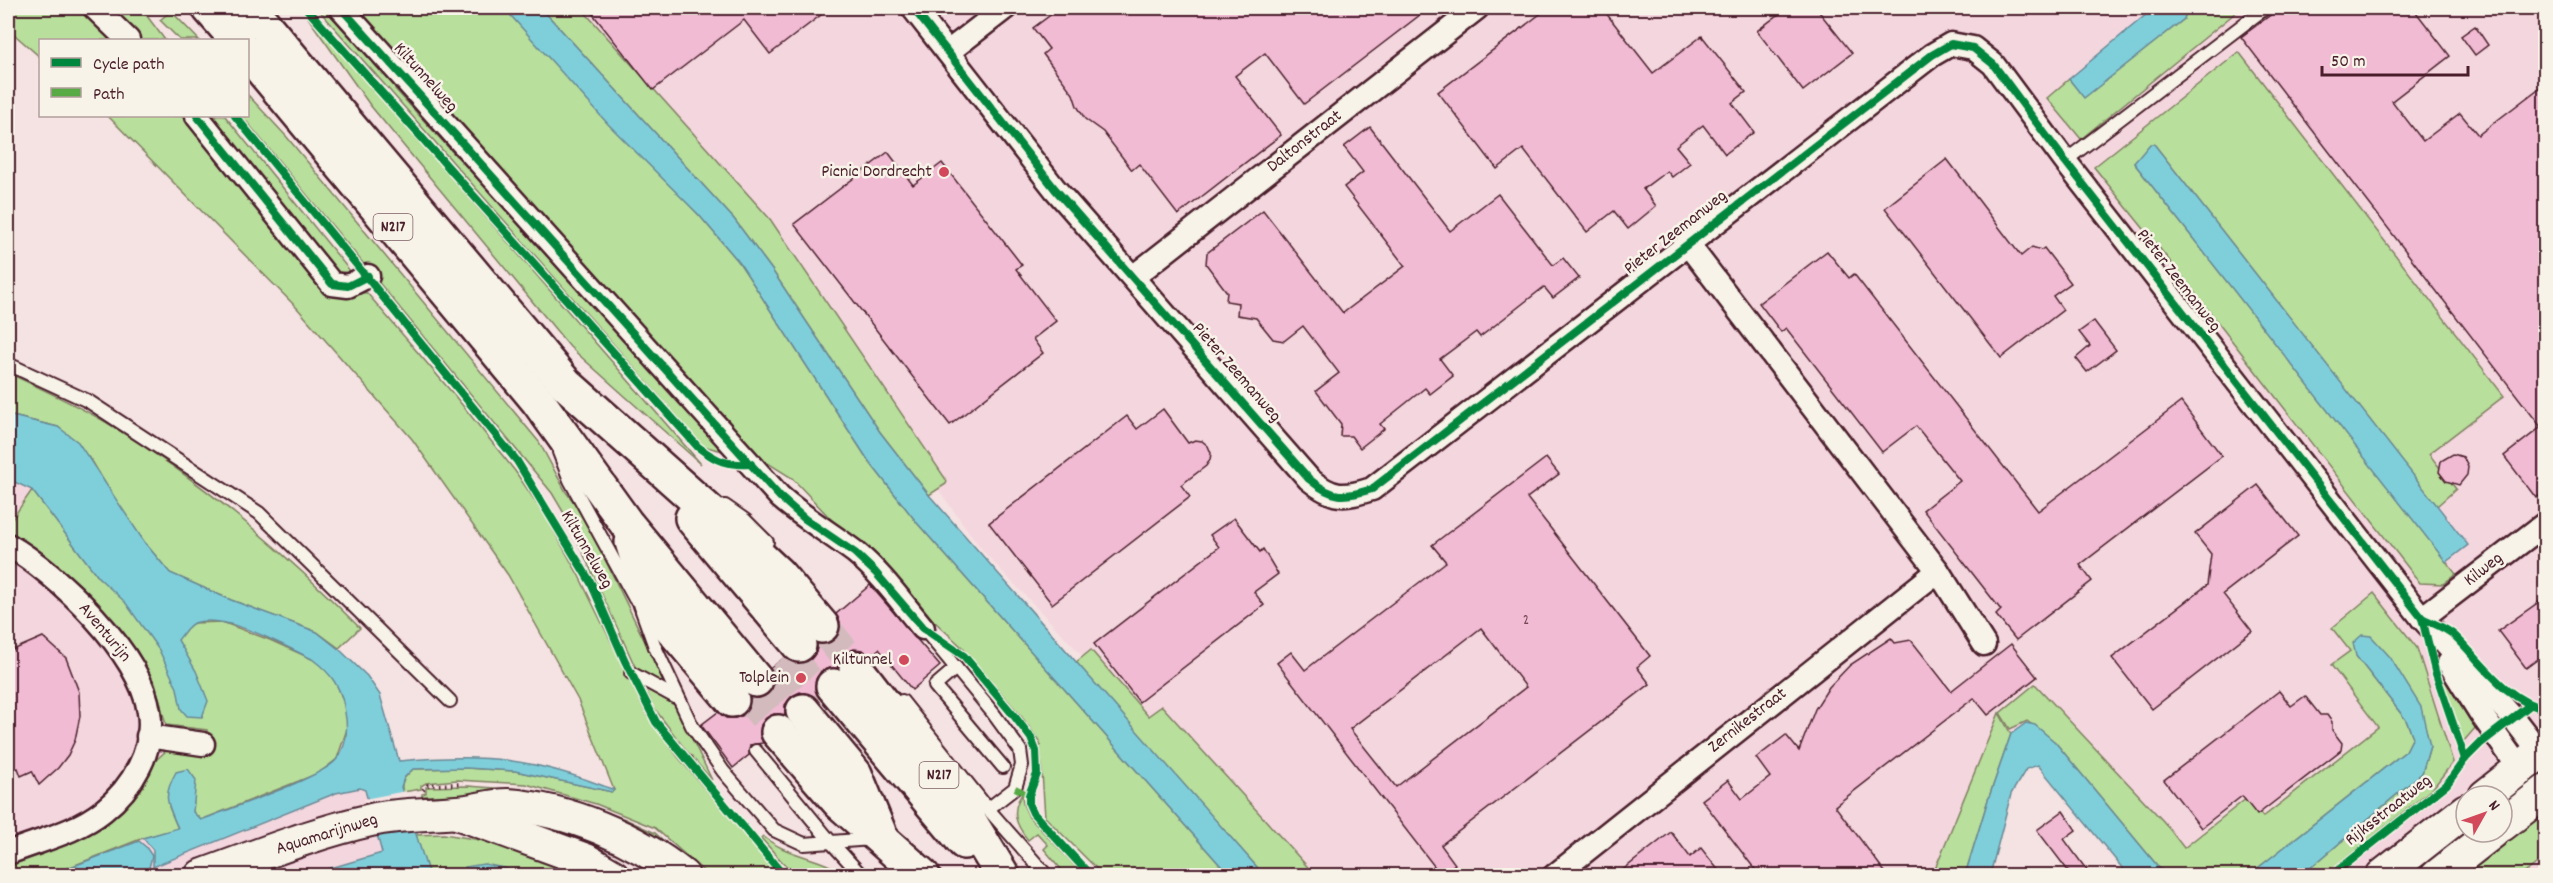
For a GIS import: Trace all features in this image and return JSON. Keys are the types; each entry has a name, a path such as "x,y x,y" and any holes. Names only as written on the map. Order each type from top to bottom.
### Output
{"main road":[{"path":"209,8 236,39"},
{"name":"N217","path":"250,8 566,384 771,567 778,663"},
{"name":"Kiltunnelweg","path":"249,54 538,401 627,523 687,576 778,663"},
{"name":"N217","path":"621,434 718,571 778,663"},
{"name":"Kiltunnelweg","path":"627,523 651,604 778,663"},
{"path":"805,709 860,771 882,839"},
{"path":"805,709 839,802 923,876"},
{"name":"N217","path":"805,709 921,813 984,876"},
{"name":"N217","path":"805,709 992,876"},
{"name":"N217","path":"805,709 922,771 998,876"},
{"name":"N217","path":"805,709 952,792 1003,876"}],"street":[{"path":"95,8 127,39"},
{"name":"Kiltunnelweg","path":"341,8 780,497 805,519 855,553 875,572 923,628"},
{"name":"Pieter Zeemanweg","path":"914,8 1055,189 1310,479 1326,493 1348,496 1372,489 1932,55 1951,44 1973,48 1993,64 2065,161 2422,618 2513,718 2539,764"},
{"path":"948,52 1005,8"},
{"name":"Daltonstraat","path":"1133,277 1478,8"},
{"path":"198,117 332,284 348,286 368,276"},
{"path":"1687,243 1938,571 1984,644"},
{"name":"Kilweg","path":"2422,618 2546,523"},
{"name":"Aventurijn","path":"8,545 54,578 120,647 136,674 149,712 147,750 129,785 102,812 72,828 8,853"},
{"name":"Zernikestraat","path":"1559,874 1938,571"},
{"path":"148,736 203,744"},
{"path":"2505,784 2539,764"},
{"path":"2514,816 2546,791"},
{"name":"Aquamarijnweg","path":"201,876 357,823 392,816 441,813 504,805 530,808 569,818 625,841 659,859 683,876"},
{"name":"Aquamarijnweg","path":"441,813 586,860 613,876"},
{"path":"2382,876 2454,819"},
{"path":"2437,876 2478,844"}],"lane":[{"path":"2065,161 2265,8"},
{"path":"8,364 88,401 259,513 450,701"},
{"name":"Kiltunnelweg","path":"538,401 570,480 642,611 677,698 692,726 723,771 774,830 804,844 882,839"},
{"name":"N217","path":"621,434 746,520 774,550"},
{"name":"Kiltunnelweg","path":"642,611 680,658"},
{"name":"Kiltunnelweg","path":"923,628 993,713 1020,750 1022,765 1015,788 988,809"},
{"path":"956,668 934,686 1003,767"},
{"path":"632,673 677,698"},
{"name":"N217","path":"894,690 988,809 1047,876"},
{"path":"805,709 830,841 862,876"}],"path":[{"path":"681,753 695,770"},
{"path":"1082,866 1089,875"}],"shaded area":[{"path":"551,8 2545,8 2545,875 2134,875 2031,747 1976,875 1291,875 983,551 746,225"},
{"path":"8,462 348,673 396,875 8,875"}],"green space":[{"path":"8,8 81,8 115,39 39,39 39,56 8,29"},
{"path":"105,8 141,8 164,39 137,39"},
{"path":"301,8 304,8 701,464 570,347 370,105"},
{"path":"317,8 330,8 395,81 395,89 456,156 464,156 726,452 703,446"},
{"path":"355,8 504,8 699,215 739,262 868,460 918,524 1229,875 1103,875 1045,817 1040,742 1021,716 962,647 882,573 792,478 758,457"},
{"path":"541,8 581,8 770,219 947,481 946,484 929,495 880,432 772,270 734,219"},
{"path":"2187,8 2240,9 2081,139 2047,98 2069,79 2084,97 2184,19"},
{"path":"171,11 198,39 179,39 160,20"},
{"path":"2239,52 2504,396 2429,454 2456,489 2437,506 2154,144 2134,163 2456,574 2443,584 2420,583 2094,167"},
{"path":"249,96 286,136 539,442 566,492 583,514 712,780 654,708 568,520 552,493 243,117 249,117"},
{"path":"109,117 186,117 295,252 354,292 367,293 455,396 515,471 546,517 579,576 647,715 678,757 779,875 708,875 655,828 596,804 526,784 457,780 426,783 421,786 421,789 403,792 403,782 413,769 466,768 515,771 612,792 614,790 578,700 508,575 412,439 297,308"},
{"path":"208,117 226,117 350,271 338,274"},
{"path":"8,373 97,417 143,445 241,518 360,628 339,648 317,632 231,600 170,573 145,543 115,500 92,461 58,427 8,415"},
{"path":"32,490 99,578 194,623 222,622 270,640 312,659 325,668 336,682 344,703 348,726 337,759 319,773 201,820 193,812 195,780 169,807 178,829 143,838 50,875 8,875 8,863 112,819 141,790 156,760 167,750 205,754 207,730 166,725 155,683 125,636 78,585 46,557 8,530 8,525"},
{"path":"2374,593 2417,648 2453,762 2433,788 2325,875 2302,875 2422,773 2430,746 2356,656 2406,720 2413,737 2406,751 2249,875 2165,875 2055,742 2027,721 2010,729 2000,713 2035,684 2164,822 2184,848 2247,798 2263,817 2378,727 2331,665 2350,651 2332,628"},
{"path":"1091,650 1148,716 1162,706 1315,875 1264,875 1075,663"},
{"path":"2440,670 2476,727 2463,742 2440,674"},
{"path":"1999,713 2011,734 1965,875 1932,876"},
{"path":"468,786 534,791 625,819 655,833 701,875 472,795 422,796 426,793 426,787"},
{"path":"1022,794 1023,804 1029,817 1079,870 1073,875 1066,875 1044,849 1048,845 1037,833 1028,840 1020,829 1015,813"},
{"path":"2545,802 2545,857 2522,875 2451,876 2492,844 2514,844 2514,826"},
{"path":"444,834 504,844 572,870 579,875 521,875 504,868 466,867 467,875 429,875 415,835"},
{"path":"763,836 782,848 825,864 845,875 794,875 761,838"}],"water":[{"path":"504,8 541,8 734,219 772,270 880,432 929,495 1264,875 1229,875 918,524 868,460 739,262 699,215 608,124"},
{"path":"2154,8 2187,8 2184,19 2084,98 2069,79"},
{"path":"2150,144 2154,144 2468,545 2446,562 2134,163"},
{"path":"8,415 58,427 78,442 145,543 170,573 231,600 317,632 341,651 367,676 380,695 399,761 458,758 509,760 559,771 614,790 612,792 515,771 466,768 413,769 404,778 401,787 429,875 307,875 382,853 365,790 360,788 336,793 153,867 153,850 143,838 178,828 168,800 169,788 176,772 188,769 196,780 193,812 201,820 273,793 327,767 340,755 346,737 344,703 330,676 312,659 238,626 207,621 192,624 178,640 196,671 208,701 202,717 187,716 181,709 177,688 159,650 125,602 99,578 32,490 8,479"},
{"path":"2362,635 2371,636 2390,657 2421,707 2430,746 2422,773 2302,875 2249,875 2406,751 2413,737 2406,720 2356,656 2353,643"},
{"path":"2026,723 2035,725 2055,742 2165,875 2128,875 2038,765 2026,769 2011,794 1990,875 1965,875 2011,734"},
{"path":"139,841 152,856 149,868 124,875 50,875"},
{"path":"484,864 504,868 521,875 467,875 465,867"}],"pier":[{"path":"406,791 417,833 374,836 364,799"}],"building":[{"path":"588,8 830,8 770,54 744,20 653,90"},
{"path":"1060,8 1429,8 1304,104 1265,53 1235,76 1281,135 1178,215 1139,164 1132,170 1103,132 1085,119 1073,94 1043,54 1049,49 1033,28"},
{"path":"1548,8 1602,8 1653,73 1702,36 1746,92 1732,103 1754,132 1725,154 1703,125 1676,146 1690,163 1672,177 1667,171 1643,189 1656,206 1628,229 1614,211 1587,232 1523,149 1497,169 1438,92"},
{"path":"1787,8 1816,8 1852,53 1803,91 1757,31"},
{"path":"2280,8 2413,8 2450,56 2392,101 2423,141 2460,113 2478,135 2546,83 2546,491 2536,498 2504,456 2541,427 2241,37"},
{"path":"2475,26 2488,45 2475,55 2461,36"},
{"path":"1370,127 1450,231 1498,194 1553,265 1563,258 1579,278 1553,298 1544,287 1480,337 1476,332 1440,359 1453,376 1430,394 1425,388 1380,424 1384,429 1360,448 1351,436 1340,436 1341,424 1316,391 1339,373 1303,326 1284,341 1273,339 1256,318 1237,315 1238,303 1226,301 1227,292 1206,264 1207,253 1263,210 1343,313 1405,266 1344,187 1363,172 1344,147"},
{"path":"888,152 913,185 942,163 1022,265 1016,269 1056,321 1033,339 1043,353 950,425 794,224"},
{"path":"1947,159 2021,256 2032,247 2041,250 2044,248 2071,283 2053,296 2063,310 2001,358 1885,208"},
{"path":"1827,251 1849,278 1854,274 2038,511 2181,402 2222,456 2080,565 2092,581 2016,640 1996,615 2001,610 1923,510 1960,481 1916,426 1882,452 1786,328 1781,332 1759,303"},
{"path":"2094,321 2116,350 2087,372 2076,358 2090,346 2079,332"},
{"path":"1163,409 1188,443 1195,440 1202,441 1211,453 1206,466 1181,485 1190,497 1052,604 989,523 1127,416 1137,429"},
{"path":"2453,454 2463,457 2468,467 2467,475 2459,485 2446,481 2439,472 2441,461"},
{"path":"1546,458 1559,474 1527,498 1650,656 1637,667 1650,684 1441,845 1455,864 1441,875 1277,663 1291,652 1305,670 1446,562 1432,545","holes":["1481,628 1526,687 1396,787 1350,729"]},
{"path":"2258,485 2298,536 2223,594 2252,631 2152,709 2112,658 2207,585 2211,554 2195,534"},
{"path":"1234,518 1260,552 1263,549 1278,574 1254,592 1264,605 1139,702 1094,644 1219,547 1210,535"},
{"name":"Tolplein","path":"870,585 940,666 912,690 879,649 870,656 863,650 854,649 845,653 839,660 838,668 821,671 816,679 815,689 819,698 800,692 792,696 785,705 785,715 774,714 766,718 761,725 760,735 763,743 750,745 749,755 733,768 701,725 718,712 726,718 744,715 749,707 750,698 767,695 773,687 775,677 771,668 785,657 793,663 803,663 811,659 816,652 817,644 834,641 840,632 840,622 836,614"},
{"path":"2546,597 2546,653 2526,668 2498,631"},
{"path":"43,637 66,658 79,692 80,716 75,740 68,755 58,768 39,785 32,771 21,776 18,768 8,772 8,652"},
{"path":"1891,638 1895,643 1911,640 1951,691 2011,644 2037,677 1988,715 1974,698 1835,806 1888,876 1760,876 1702,800 1728,780 1742,799 1770,777 1756,758 1786,735 1799,751 1815,709 1829,687 1850,665"},
{"path":"2279,691 2291,706 2305,696 2320,715 2327,715 2332,722 2332,730 2342,743 2341,750 2257,815 2242,796 2201,828 2164,780"},
{"path":"2063,811 2076,830 2064,839 2091,876 2072,876 2037,830"},
{"path":"1671,832 1690,857 1701,848 1723,876 1615,876"}],"tunnel":[{"path":"822,626 856,668"},
{"path":"786,655 821,697"},
{"path":"769,670 803,711"},
{"path":"744,690 778,732"}],"marked path":[{"path":"1015,788 1029,795"}],"cycle path":[{"path":"306,8 698,447 723,462 751,464"},
{"path":"341,8 780,497 805,519 855,553 875,572 923,628 964,656 1031,738 1036,751 1037,774 1029,795 1029,804 1033,813 1091,876"},
{"path":"913,8 1055,189 1309,479 1317,486 1339,495 1372,489 1932,55 1951,44 1973,48 1993,64 2065,161 2422,618 2435,671 2465,759"},
{"path":"198,117 332,284 348,286 368,276"},
{"path":"236,117 517,461 591,583 625,661 656,722 784,876"},
{"path":"2422,618 2452,633 2496,679 2519,698 2546,709"},
{"name":"Rijksstraatweg","path":"2331,876 2447,784 2465,759 2481,743 2530,705"}],"place":[{"name":"Picnic Dordrecht","path":"944,172"},
{"name":"Kiltunnel","path":"904,660"},
{"name":"Tolplein","path":"801,678"}]}
